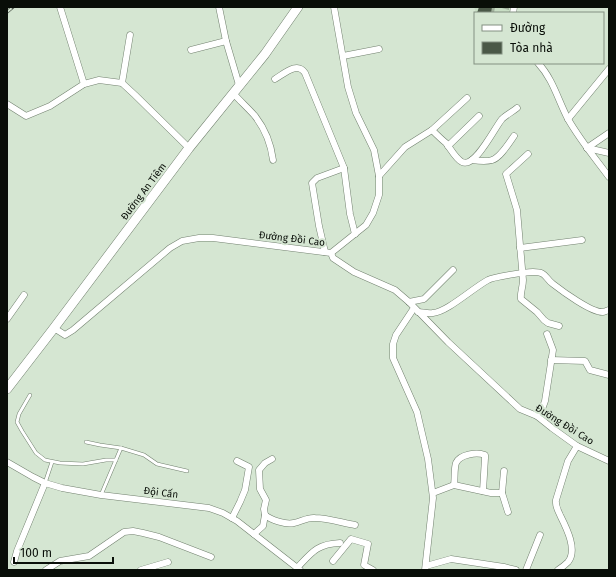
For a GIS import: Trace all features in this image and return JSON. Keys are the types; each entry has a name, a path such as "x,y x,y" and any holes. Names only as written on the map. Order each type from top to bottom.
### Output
{"main road":[{"name":"Đường An Tiêm","path":"7,389 189,148 265,54 298,7"}],"street":[{"path":"60,7 84,84"},
{"path":"219,7 226,42 240,85"},
{"path":"334,7 348,87 356,113 374,150 379,176 379,195 373,213 366,225 328,252 319,226 312,183 317,178 344,168"},
{"path":"122,83 130,35"},
{"path":"191,50 226,42"},
{"path":"343,56 379,50"},
{"path":"539,64 555,89 568,119 587,148 609,177"},
{"path":"275,79 294,68 299,68 304,71 344,168 350,214 355,234"},
{"path":"568,119 609,69"},
{"path":"7,104 26,116 50,106 84,84 99,80 122,83 189,148"},
{"path":"233,93 255,117 265,132 272,150 273,160"},
{"path":"379,176 405,147 432,130 467,98"},
{"path":"432,130 462,162 468,163 490,138 502,120 517,108"},
{"path":"448,146 479,116"},
{"path":"587,148 609,134"},
{"path":"472,160 492,160 499,155 514,136"},
{"path":"587,148 609,153"},
{"path":"528,154 506,174 517,210 523,285 520,299 548,323 559,326"},
{"name":"Đường Đồi Cao","path":"54,328 65,335 73,330 152,262 182,241 199,238 213,238 328,252 333,258 354,272 394,290 409,302 490,382 520,409 537,416 577,446 609,461"},
{"path":"520,248 582,240"},
{"path":"409,302 424,299 453,270"},
{"path":"516,570 451,559 425,568 433,494 428,459 417,412 393,358 393,344 396,335 416,310 432,313 441,312 489,279 532,272 540,272 546,275 551,282 583,304 595,310 604,312 609,310"},
{"path":"7,319 24,295"},
{"path":"537,416 541,412 545,401 552,360 553,350 547,334"},
{"path":"552,360 585,361 590,370 609,375"},
{"path":"558,570 568,563 572,555 572,551 566,528 556,506 556,500 568,461 577,446"},
{"path":"454,485 455,466 458,460 470,454 483,454 485,458 483,491"},
{"path":"254,534 263,526 265,515 264,509 266,500 260,489 259,470 265,463 272,460"},
{"path":"232,518 245,490 249,467 237,461"},
{"name":"Đội Cấn","path":"7,462 45,483 62,488 209,508 223,513 254,534 299,569"},
{"path":"504,471 502,493 508,512"},
{"path":"14,562 17,551 45,483"},
{"path":"433,494 454,485 491,493 502,493"},
{"path":"265,515 275,521 294,523 314,517 355,525"},
{"path":"46,570 60,561 89,556 124,532 133,531 159,537 211,557"},
{"path":"526,570 540,535"},
{"path":"334,560 351,539 368,544 364,565 373,570"},
{"path":"299,569 314,550 329,543 340,543"},
{"path":"141,570 168,562"}],"lane":[{"path":"30,395 19,414 18,422 36,453 45,460 60,463 83,464 106,460 116,460"},
{"path":"86,442 121,448 144,455 157,464 188,471"},
{"path":"101,494 121,448"},
{"path":"45,483 52,462"}],"shaded area":[{"path":"474,7 512,7 511,12 476,12"}],"building":[{"path":"479,7 492,7 491,12 477,12"}],"railway":[{"path":"7,12 13,7"}]}
